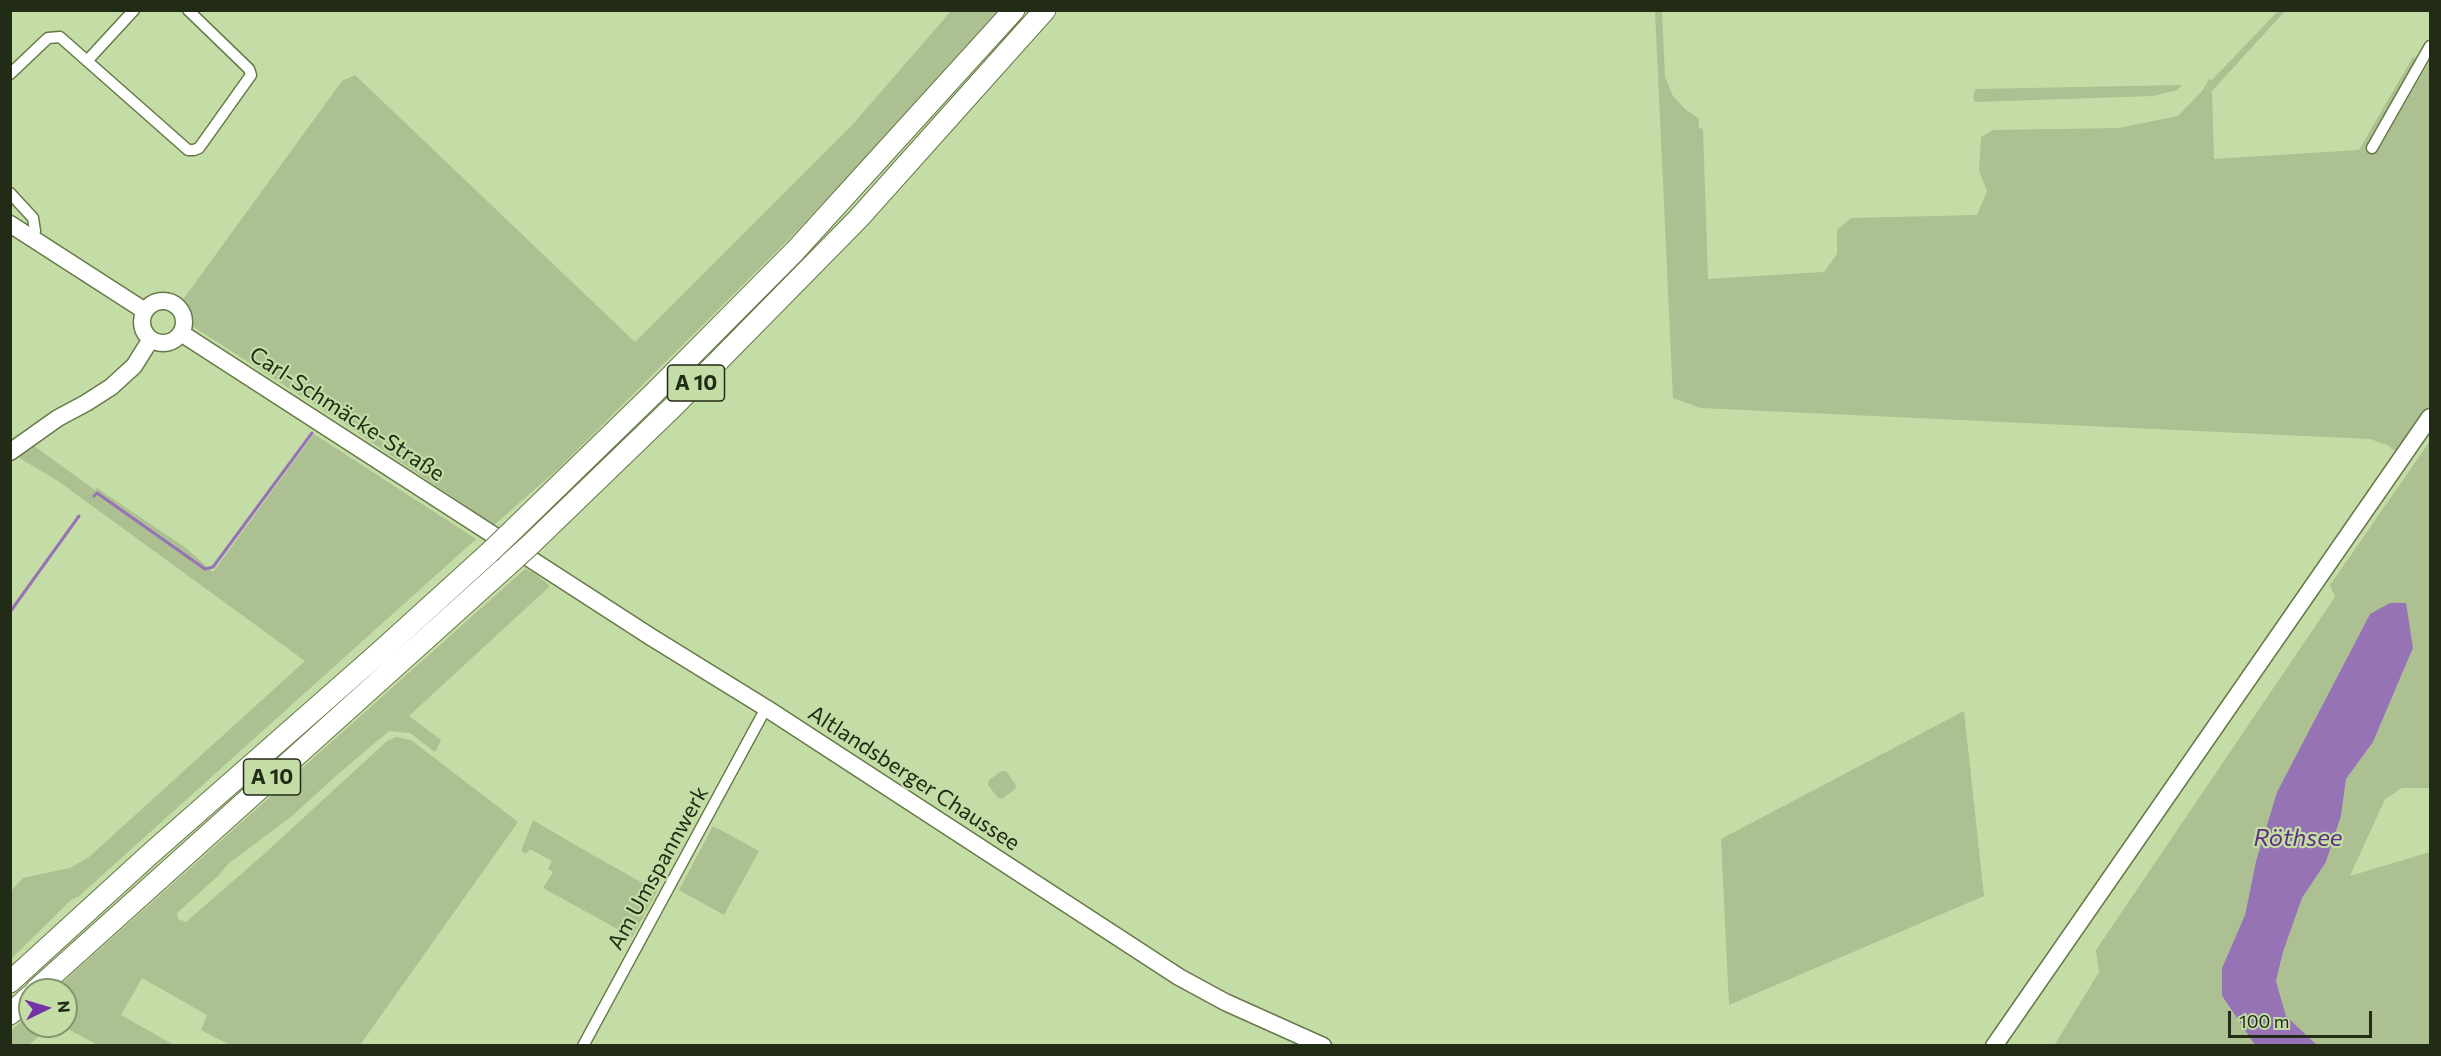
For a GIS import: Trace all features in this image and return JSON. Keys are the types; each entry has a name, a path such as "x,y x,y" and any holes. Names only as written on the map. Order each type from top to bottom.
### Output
{"highway":[{"name":"A 10","path":"10,982 149,855 380,652 513,530 795,251 1014,10"},
{"name":"A 10","path":"49,978 531,544 675,405 858,219 1045,10"}],"street":[{"path":"87,61 134,10"},
{"path":"10,74 48,38 60,37 188,150 194,150 199,148 251,75 249,69 188,10"},
{"path":"2372,148 2430,46"},
{"path":"10,193 33,218 35,231 32,238"},
{"path":"10,224 145,311"},
{"path":"166,301 178,306 184,317 181,333 167,343 152,339 144,331 142,324 145,311 154,303 166,301"},
{"name":"Carl-Schmäcke-Straße","path":"181,333 488,531"},
{"path":"12,448 111,387 134,366 152,339"},
{"path":"1994,1046 2430,417"},
{"name":"Altlandsberger Chaussee","path":"488,531 766,708 1179,977 1225,1002 1323,1046"},
{"name":"Am Umspannwerk","path":"583,1046 766,708"}],"green space":[{"path":"951,11 999,11 879,145 785,243 559,468 494,525 339,420 192,326 179,305 342,81 355,75 635,342 854,123"},
{"path":"1655,11 1662,11 1665,77 1673,96 1685,109 1698,118 1699,128 1703,129 1708,279 1824,272 1837,254 1837,230 1851,218 1977,215 1987,191 1979,171 1981,137 1993,130 2119,128 2178,116 2203,90 2209,79 2212,80 2278,11 2285,11 2212,91 2214,159 2359,150 2413,57 2418,59 2365,151 2378,150 2430,61 2430,406 2398,453 2387,445 2370,439 1701,408 1673,398"},
{"path":"2182,85 2177,90 2153,96 1975,102 1973,98 1975,89"},
{"path":"314,434 476,539 78,897 71,900 11,959 11,891 23,878 70,868 89,857 305,661 58,481 11,453 30,443 95,490 97,488 186,548 213,572"},
{"path":"2430,441 2430,788 2402,788 2385,799 2350,876 2430,852 2430,1045 2317,1045 2286,1016 2276,981 2283,952 2302,898 2326,862 2341,816 2346,779 2373,742 2413,648 2405,603 2370,614 2277,792 2256,861 2245,915 2222,968 2222,997 2255,1045 2054,1046 2099,972 2096,950 2335,597 2330,585"},
{"path":"525,569 550,586 409,716 441,740 435,752 410,733 389,731 292,816 228,864 177,913 178,919 186,922 387,741 396,737 411,740 518,822 360,1045 230,1045 201,1030 207,1015 142,978 121,1015 174,1045 98,1045 78,1034 78,978 67,978"},
{"path":"1964,711 1984,896 1729,1005 1721,839"},
{"path":"1002,771 1006,771 1016,785 1015,789 1002,799 998,798 988,785 989,780"},
{"path":"533,820 657,891 632,937 543,888 553,872 548,869 552,861 530,849 526,854 521,851"},
{"path":"713,826 759,851 724,915 679,890"},
{"path":"18,1024 18,1038 37,1038 29,1045 11,1045 11,1031"}],"water":[{"name":"Röthsee","path":"2390,603 2406,603 2413,648 2373,742 2346,779 2341,816 2326,862 2302,898 2283,952 2276,981 2286,1016 2317,1045 2255,1045 2222,996 2222,968 2245,915 2256,861 2277,792 2370,614"}],"waterway":[{"path":"94,496 97,493 205,569 213,567 312,433"},
{"path":"10,612 79,516"}]}
